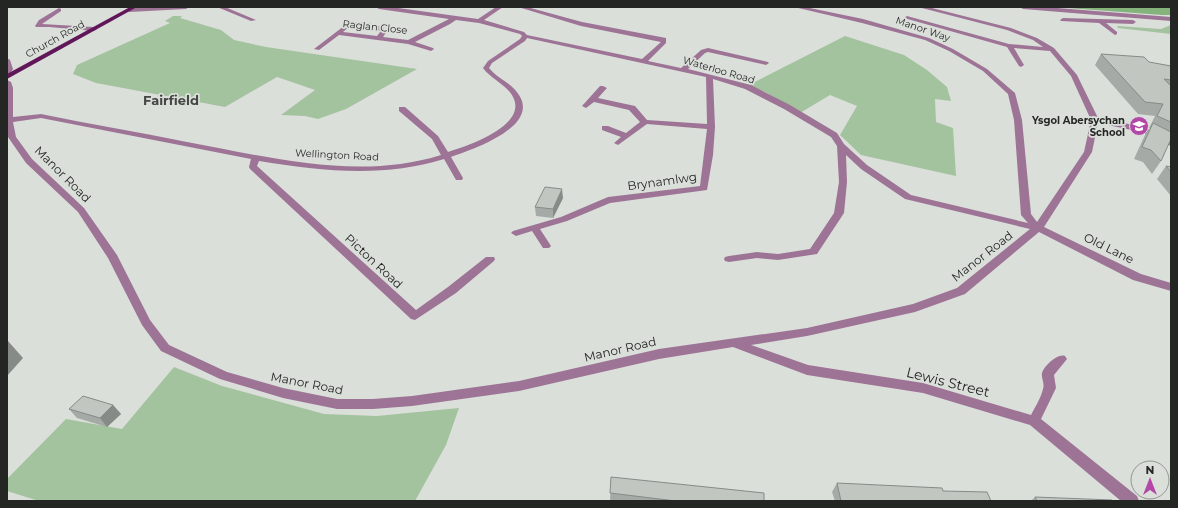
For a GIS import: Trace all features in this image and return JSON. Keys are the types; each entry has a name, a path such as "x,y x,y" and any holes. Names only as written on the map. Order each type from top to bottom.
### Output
{"main road":[{"name":"Church Road","path":"7,76 131,8"}],"street":[{"path":"131,8 186,7"},
{"path":"220,7 254,20"},
{"name":"Waterloo Road","path":"379,7 479,21 522,33 525,36 644,61 709,76 748,87 787,107 834,135 841,146 864,167 908,197 1038,228"},
{"path":"479,21 500,7"},
{"path":"520,7 581,24 664,39 664,42 644,61"},
{"name":"Manor Way","path":"796,7 863,21 926,39 951,50 985,70 1011,93 1018,120 1026,215 1038,228"},
{"path":"921,7 1009,30 1035,39 1052,49 1074,75 1094,120 1150,132 1171,144"},
{"path":"1023,7 1171,19"},
{"path":"60,10 41,21 38,26 49,25 94,29"},
{"name":"Raglan Close","path":"317,50 338,33 409,42 448,23 455,17"},
{"path":"907,18 1009,46 1052,49"},
{"path":"1063,20 1142,21 1155,18"},
{"path":"1100,21 1115,33"},
{"path":"338,33 348,25 353,24 380,28 384,31 379,38"},
{"name":"Wellington Road","path":"9,120 41,116 256,158 310,166 371,169 414,165 448,157 495,136 512,123 520,110 518,98 508,88 490,75 486,68 490,62 523,40 525,36"},
{"path":"409,42 431,49"},
{"path":"1009,46 1021,65"},
{"path":"683,70 703,51 708,50 766,64"},
{"path":"7,60 10,69 7,76"},
{"name":"Brynamlwg","path":"516,233 564,219 608,200 704,188 709,155 711,127 709,76"},
{"name":"Manor Road","path":"7,82 9,88 9,120 12,137 29,161 81,210 113,257 146,322 166,348 224,376 283,393 337,404 373,404 412,401 519,386 659,354 807,332 907,309 961,291 1038,228 1088,152 1094,120"},
{"path":"586,106 603,88"},
{"path":"593,99 632,108 645,122"},
{"path":"402,109 435,138 448,157 459,178"},
{"path":"618,143 645,122 711,127"},
{"path":"605,128 627,136"},
{"path":"729,259 758,255 778,258 813,252 839,212 843,182 841,146"},
{"name":"Picton Road","path":"256,158 253,167 415,316 452,290 490,259"},
{"path":"535,228 546,246"},
{"name":"Old Lane","path":"1038,228 1137,277 1171,287"},
{"name":"Lewis Street","path":"733,343 807,370 923,388 1034,421 1132,501"},
{"path":"1034,421 1050,388 1048,374 1061,359"}],"green space":[{"path":"1054,7 1171,7 1171,15 1162,15"},
{"path":"173,16 182,16 180,18 221,30 234,40 266,47 417,69 346,109 318,119 305,116 281,115 315,90 277,77 225,107 96,83 73,74 77,65 170,23 165,21"},
{"path":"1171,25 1171,34 1118,28 1117,26 1161,29"},
{"path":"845,36 904,55 927,70 947,87 951,101 935,99 936,122 953,128 956,176 861,155 840,135 857,106 830,95 800,113 767,93 749,85"},
{"path":"174,367 222,386 324,414 377,416 459,408 446,445 415,501 39,501 7,491 7,479 66,419 122,429"}],"building":[{"path":"1101,54 1144,57 1149,62 1171,66 1171,80 1164,79 1171,86 1171,122 1157,116 1163,104 1145,102"},
{"path":"1153,123 1171,132 1171,139 1161,161 1151,150 1142,147"},
{"path":"1166,166 1171,167 1171,172"},
{"path":"545,187 562,189 553,209 535,207"},
{"path":"83,396 113,405 100,418 69,409"},
{"path":"611,477 764,493 764,501 676,501 610,493"},
{"path":"837,483 942,488 943,491 987,492 991,501 841,501"},
{"path":"1035,497 1112,500 1113,501 1037,501"}],"place":[{"name":"Ysgol Abersychan School","path":"1139,126"}],"district":[{"name":"Fairfield","path":"171,100"}]}
